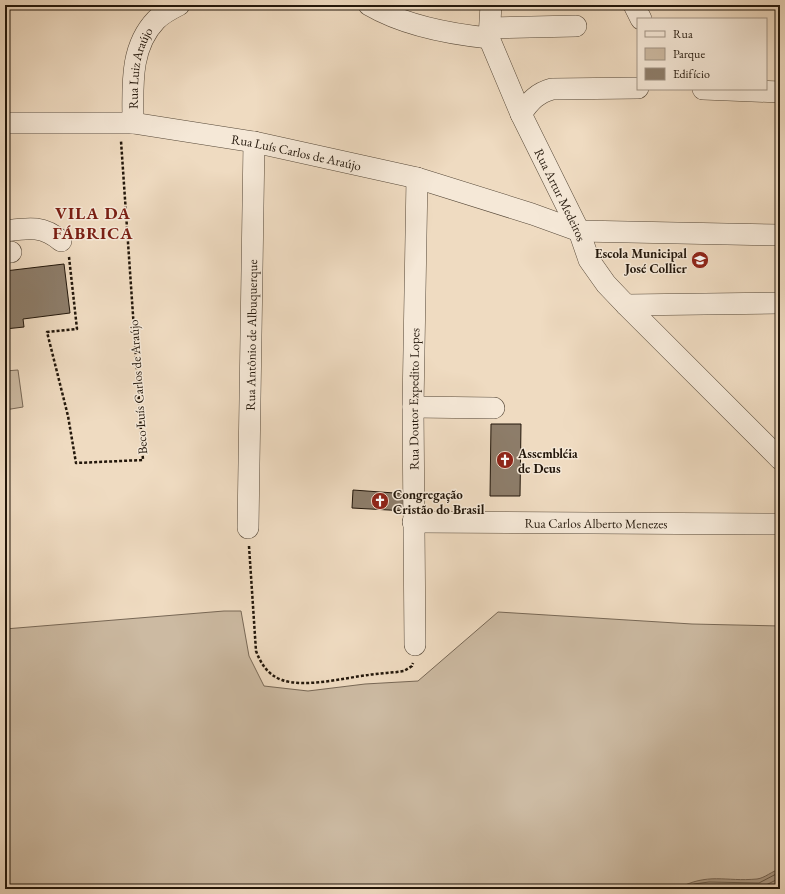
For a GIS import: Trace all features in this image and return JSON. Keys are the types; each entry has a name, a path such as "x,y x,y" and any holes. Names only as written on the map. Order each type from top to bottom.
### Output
{"street":[{"name":"Rua Luiz Araújo","path":"126,123 139,46 147,31 157,19 179,5"},
{"path":"369,5 411,24 468,36 576,26"},
{"path":"490,33 491,5"},
{"path":"634,5 640,18"},
{"name":"Rua Artur Medeiros","path":"490,33 521,114 579,232 589,260 606,284 626,305 780,460"},
{"path":"521,114 533,98 542,91 552,89 637,88"},
{"path":"729,90 780,92"},
{"name":"Rua Luís Carlos de Araújo","path":"5,123 126,123 254,142 417,178 532,214 579,232"},
{"name":"Rua Antônio de Albuquerque","path":"248,528 254,142"},
{"name":"Rua Doutor Expedito Lopes","path":"415,645 413,407 417,178"},
{"path":"5,231 29,228 50,232 61,241"},
{"path":"579,232 780,234"},
{"path":"626,305 780,303"},
{"path":"413,407 494,408"},
{"name":"Rua Carlos Alberto Menezes","path":"413,522 780,524"}],"path":[{"name":"Beco Luís Carlos de Araújo","path":"61,241 69,254 78,330 47,332 68,416 76,463 143,460 126,123"},
{"path":"248,528 256,651 261,664 271,674 282,680 302,683 404,670 412,666 415,658 415,645"}],"green space":[{"path":"18,370 23,407 5,410 5,371"},
{"path":"224,611 241,611 249,656 264,686 308,691 365,684 418,681 498,612 692,624 780,626 780,889 5,889 5,629"}],"water":[{"path":"780,869 780,889 677,889 688,884 707,879 757,879"}],"building":[{"path":"64,264 70,313 23,319 24,327 5,329 5,271"},
{"name":"Assembléia de Deus","path":"491,424 521,424 520,496 490,496"},
{"name":"Congregação Cristão do Brasil","path":"353,490 408,494 407,511 352,508"}],"place":[{"name":"Escola Municipal José Collier","path":"700,260"},
{"name":"Assembléia de Deus","path":"505,460"},
{"name":"Congregação Cristão do Brasil","path":"380,501"}],"district":[{"name":"VILA DA FÁBRICA","path":"93,223"}]}
